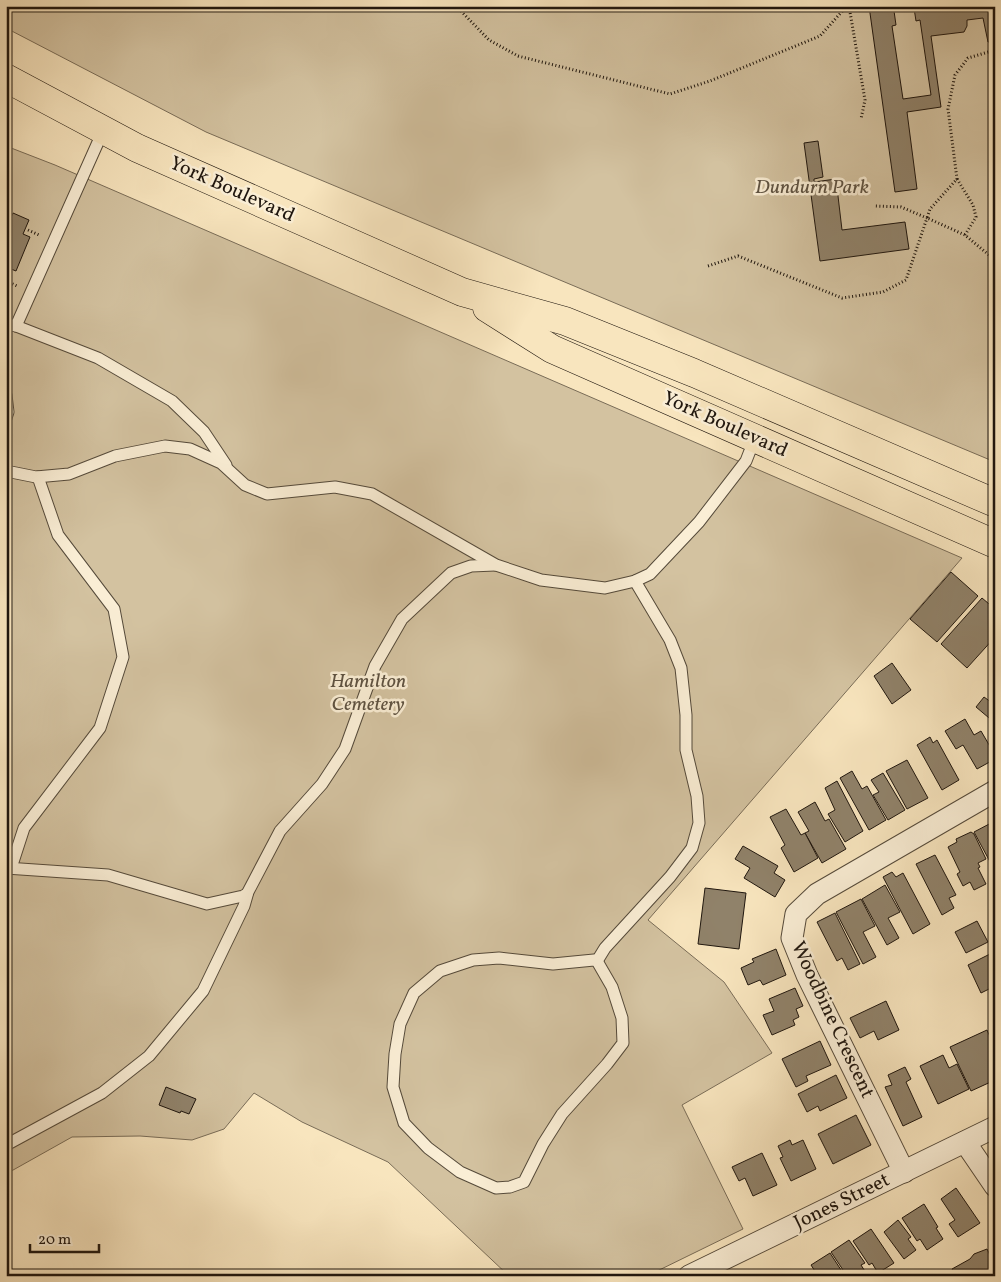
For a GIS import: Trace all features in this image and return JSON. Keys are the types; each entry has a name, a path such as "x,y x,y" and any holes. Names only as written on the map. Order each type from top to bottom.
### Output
{"main road":[{"name":"York Boulevard","path":"6,78 103,131 171,163 462,292 575,324 694,373 995,503"},
{"name":"York Boulevard","path":"462,292 552,349 995,544"}],"street":[{"name":"Woodbine Crescent","path":"904,1172 807,975 792,938 796,914 817,894 995,791"},
{"name":"Jones Street","path":"689,1276 995,1127"},
{"path":"965,1142 995,1186"}],"lane":[{"path":"103,131 11,325 98,358 172,401 204,432 228,468"},
{"path":"6,394 8,412 6,418"},
{"path":"6,471 38,477 69,474 116,456 165,446 190,449 221,463 245,485 268,494 335,487 372,494 496,565 541,580 605,588 635,581 650,574 699,522 746,461 755,438"},
{"path":"38,477 58,535 114,609 123,656 100,728 24,828 8,868 108,876 206,904 247,894"},
{"path":"6,1145 102,1093 149,1056 203,991 244,906 247,894 280,831 322,784 345,749 375,666 402,619 451,573 471,566 496,565"},
{"path":"597,961 604,948 670,877 692,848 699,822 697,796 686,750 686,715 681,668 670,640 635,581"},
{"path":"499,958 552,964 597,961 612,987 622,1018 623,1042 608,1064 562,1114 543,1144 524,1182 510,1187 496,1188 460,1172 428,1148 404,1123 393,1087 395,1054 400,1024 414,993 440,970 472,960 499,958"}],"path":[{"path":"456,6 488,40 518,56 670,94 710,81 820,36 848,6"},
{"path":"848,6 865,100 861,119"},
{"path":"965,235 976,217 973,205 957,179 948,109 955,75 968,58 995,50"},
{"path":"708,266 738,256 842,298 883,292 906,280 930,209 957,179"},
{"path":"875,206 901,206 965,235 995,260"}],"green space":[{"name":"Dundurn Park","path":"6,6 995,6 995,462 206,132 6,28"},
{"name":"Hamilton Cemetery","path":"6,146 55,165 962,558 648,920 724,982 772,1053 682,1105 743,1229 647,1276 509,1276 388,1162 302,1122 254,1093 224,1129 192,1140 140,1136 72,1137 6,1174"}],"building":[{"path":"869,6 995,6 995,41 988,42 983,18 967,20 964,32 931,36 941,107 907,112 917,189 895,192","holes":["914,8 916,21 920,20 931,95 903,99 892,26 896,25 894,11"]},
{"path":"818,141 823,177 814,179 814,182 836,179 842,230 905,222 909,249 820,261 804,143"},
{"path":"13,213 29,220 23,234 30,237 16,271 6,267 6,228"},
{"path":"951,572 978,596 937,642 910,619"},
{"path":"982,598 995,609 995,637 967,668 941,644"},
{"path":"892,663 911,690 892,704 874,676"},
{"path":"984,697 995,705 995,723 976,707"},
{"path":"965,719 974,735 981,731 995,755 995,759 977,769 963,745 956,749 945,731"},
{"path":"930,737 933,743 937,740 959,780 942,790 917,745"},
{"path":"907,760 928,798 907,809 886,771"},
{"path":"852,771 862,789 867,786 886,820 869,830 840,778"},
{"path":"883,773 905,810 888,820 873,795 879,792 871,780"},
{"path":"837,781 863,831 845,842 828,814 835,810 825,788"},
{"path":"815,802 825,821 829,819 846,849 822,863 805,833 809,831 798,812"},
{"path":"786,809 801,835 805,833 818,858 794,872 781,848 785,845 770,817"},
{"path":"993,822 995,825 995,871 974,832"},
{"path":"971,832 974,834 986,859 978,863 980,867 978,868 986,884 974,890 970,882 963,886 957,874 960,872 948,847 957,842 956,839"},
{"path":"743,846 778,866 774,873 785,880 775,897 744,878 750,868 735,859"},
{"path":"935,855 956,895 949,898 954,908 942,915 916,864"},
{"path":"892,872 896,877 903,873 930,924 913,934 883,877"},
{"path":"885,885 900,912 888,918 899,938 887,945 862,899"},
{"path":"705,888 746,893 739,949 698,944"},
{"path":"861,899 875,926 863,932 876,957 863,964 836,912"},
{"path":"835,913 860,964 848,970 842,958 837,961 817,922"},
{"path":"977,921 988,942 966,953 955,932"},
{"path":"776,949 786,975 763,985 760,980 748,985 741,968 754,962 752,959"},
{"path":"990,954 995,964 995,986 981,993 968,965"},
{"path":"795,988 803,1006 796,1009 799,1017 793,1020 795,1025 772,1035 763,1015 774,1011 769,999"},
{"path":"886,1001 899,1030 878,1040 874,1031 860,1038 850,1018"},
{"path":"987,1030 991,1039 995,1037 995,1080 971,1091 950,1047"},
{"path":"820,1041 831,1065 806,1076 808,1081 796,1087 782,1059"},
{"path":"943,1055 949,1068 957,1064 969,1089 938,1104 920,1066"},
{"path":"905,1067 911,1079 906,1082 922,1117 903,1126 885,1087 892,1085 888,1075"},
{"path":"836,1075 847,1098 820,1111 818,1106 807,1112 798,1094"},
{"path":"166,1087 196,1099 189,1114 181,1111 180,1113 159,1105"},
{"path":"856,1115 871,1145 833,1164 818,1134"},
{"path":"790,1140 792,1145 803,1140 816,1169 791,1181 780,1158 783,1157 778,1146"},
{"path":"762,1153 777,1185 753,1196 745,1178 739,1181 732,1167"},
{"path":"956,1188 980,1223 958,1237 949,1224 955,1220 941,1199"},
{"path":"924,1204 943,1239 927,1250 920,1239 917,1241 902,1218"},
{"path":"898,1220 911,1237 908,1239 916,1250 904,1259 884,1232"},
{"path":"871,1229 894,1263 878,1273 872,1263 869,1265 853,1241"},
{"path":"849,1240 865,1263 861,1265 868,1276 847,1276 831,1252"},
{"path":"987,1249 995,1265 995,1274 990,1276 956,1276 952,1269 970,1259 974,1254"},
{"path":"830,1253 845,1276 818,1276 811,1265"}]}
